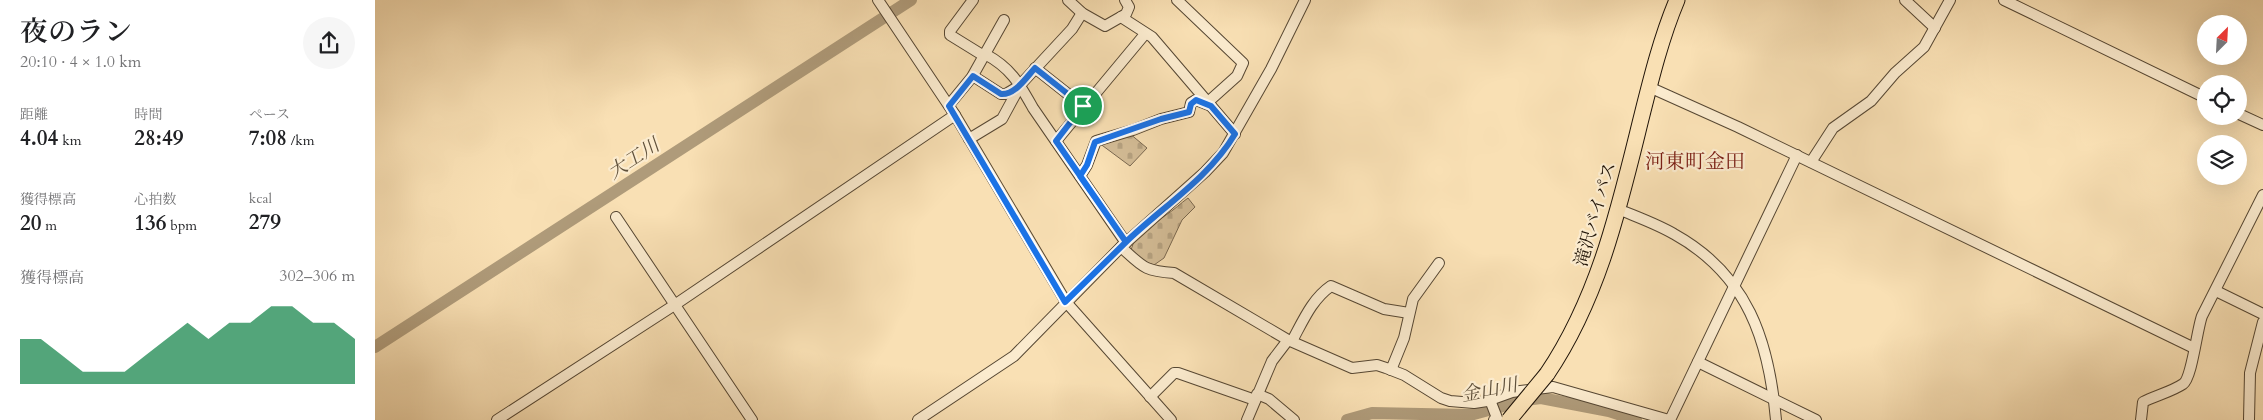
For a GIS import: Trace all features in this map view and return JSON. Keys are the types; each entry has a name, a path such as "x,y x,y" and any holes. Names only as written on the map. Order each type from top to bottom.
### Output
{"highway":[{"name":"滝沢バイパス","path":"1509,420 1547,374 1565,346 1585,308 1603,261 1663,35 1677,0"}],"street":[{"path":"878,0 955,115 1065,302 1171,420"},
{"path":"973,0 950,31 950,35 998,61 1021,84 1033,108 1080,176 1123,245 1144,268 1158,273 1174,273 1290,340 1352,368 1377,365 1404,375 1441,398 1450,401 1474,403 1490,400 1512,392 1553,387 1669,420 1797,156"},
{"path":"1071,1 1082,13 1105,26 1126,14 1129,7 1125,0"},
{"path":"1177,0 1243,63 1237,76 1209,104"},
{"path":"918,420 1013,356 1123,245 1205,172 1223,153 1271,69 1305,0"},
{"path":"1905,0 1935,28"},
{"path":"1811,162 1833,128 1871,101 1895,73 1923,47 1950,0"},
{"path":"2004,0 2197,94"},
{"path":"969,139 1003,119 1021,84 1072,29 1082,13"},
{"path":"1121,17 1158,44 1235,134"},
{"path":"949,106 973,76 1004,20"},
{"path":"1056,141 1083,106 1145,34"},
{"path":"1035,68 1083,106"},
{"path":"973,76 1001,94 1006,94 1021,84"},
{"path":"1649,87 1811,162 2194,348"},
{"path":"1080,176 1087,165 1096,141 1161,119 1189,112 1191,104 1196,100 1209,104"},
{"path":"497,420 676,304 955,115"},
{"path":"2247,118 2263,126"},
{"path":"2141,420 2143,402 2184,383 2189,373 2202,316 2263,195"},
{"path":"1618,209 1675,234 1710,259 1734,286 1754,317 1768,361 1776,420"},
{"path":"616,217 752,420"},
{"path":"1391,370 1404,338 1409,313 1417,292 1439,263"},
{"path":"1247,420 1272,362 1290,340 1311,306 1331,286 1384,309 1409,313"},
{"path":"2216,291 2263,314"},
{"path":"2249,420 2252,361 2263,322"},
{"path":"1698,362 1817,420"},
{"path":"1150,397 1174,373 1178,373 1256,397 1269,399 1294,420"},
{"path":"1490,400 1497,418 1494,420"}],"green space":[{"path":"1129,133 1147,148 1130,166 1099,143"},
{"path":"1188,198 1195,207 1182,220 1164,258 1154,265 1143,261 1131,251 1140,234"}],"waterway":[{"name":"大工川","path":"375,347 911,0"},
{"name":"金山川","path":"1347,420 1372,413 1470,415 1525,400 1541,398 1609,411 1636,420"}],"district":[{"name":"河東町金田","path":"1695,161"}],"route":[{"path":"1083,106 1035,68 1021,84 1006,94 1001,94 973,76 949,106 1065,302 1126,242 1080,176 1087,165 1096,141 1161,119 1185,114 1189,112 1191,104 1196,100 1211,106 1235,134 1223,153 1205,172 1126,242 1083,181 1056,141 1083,106"}]}
